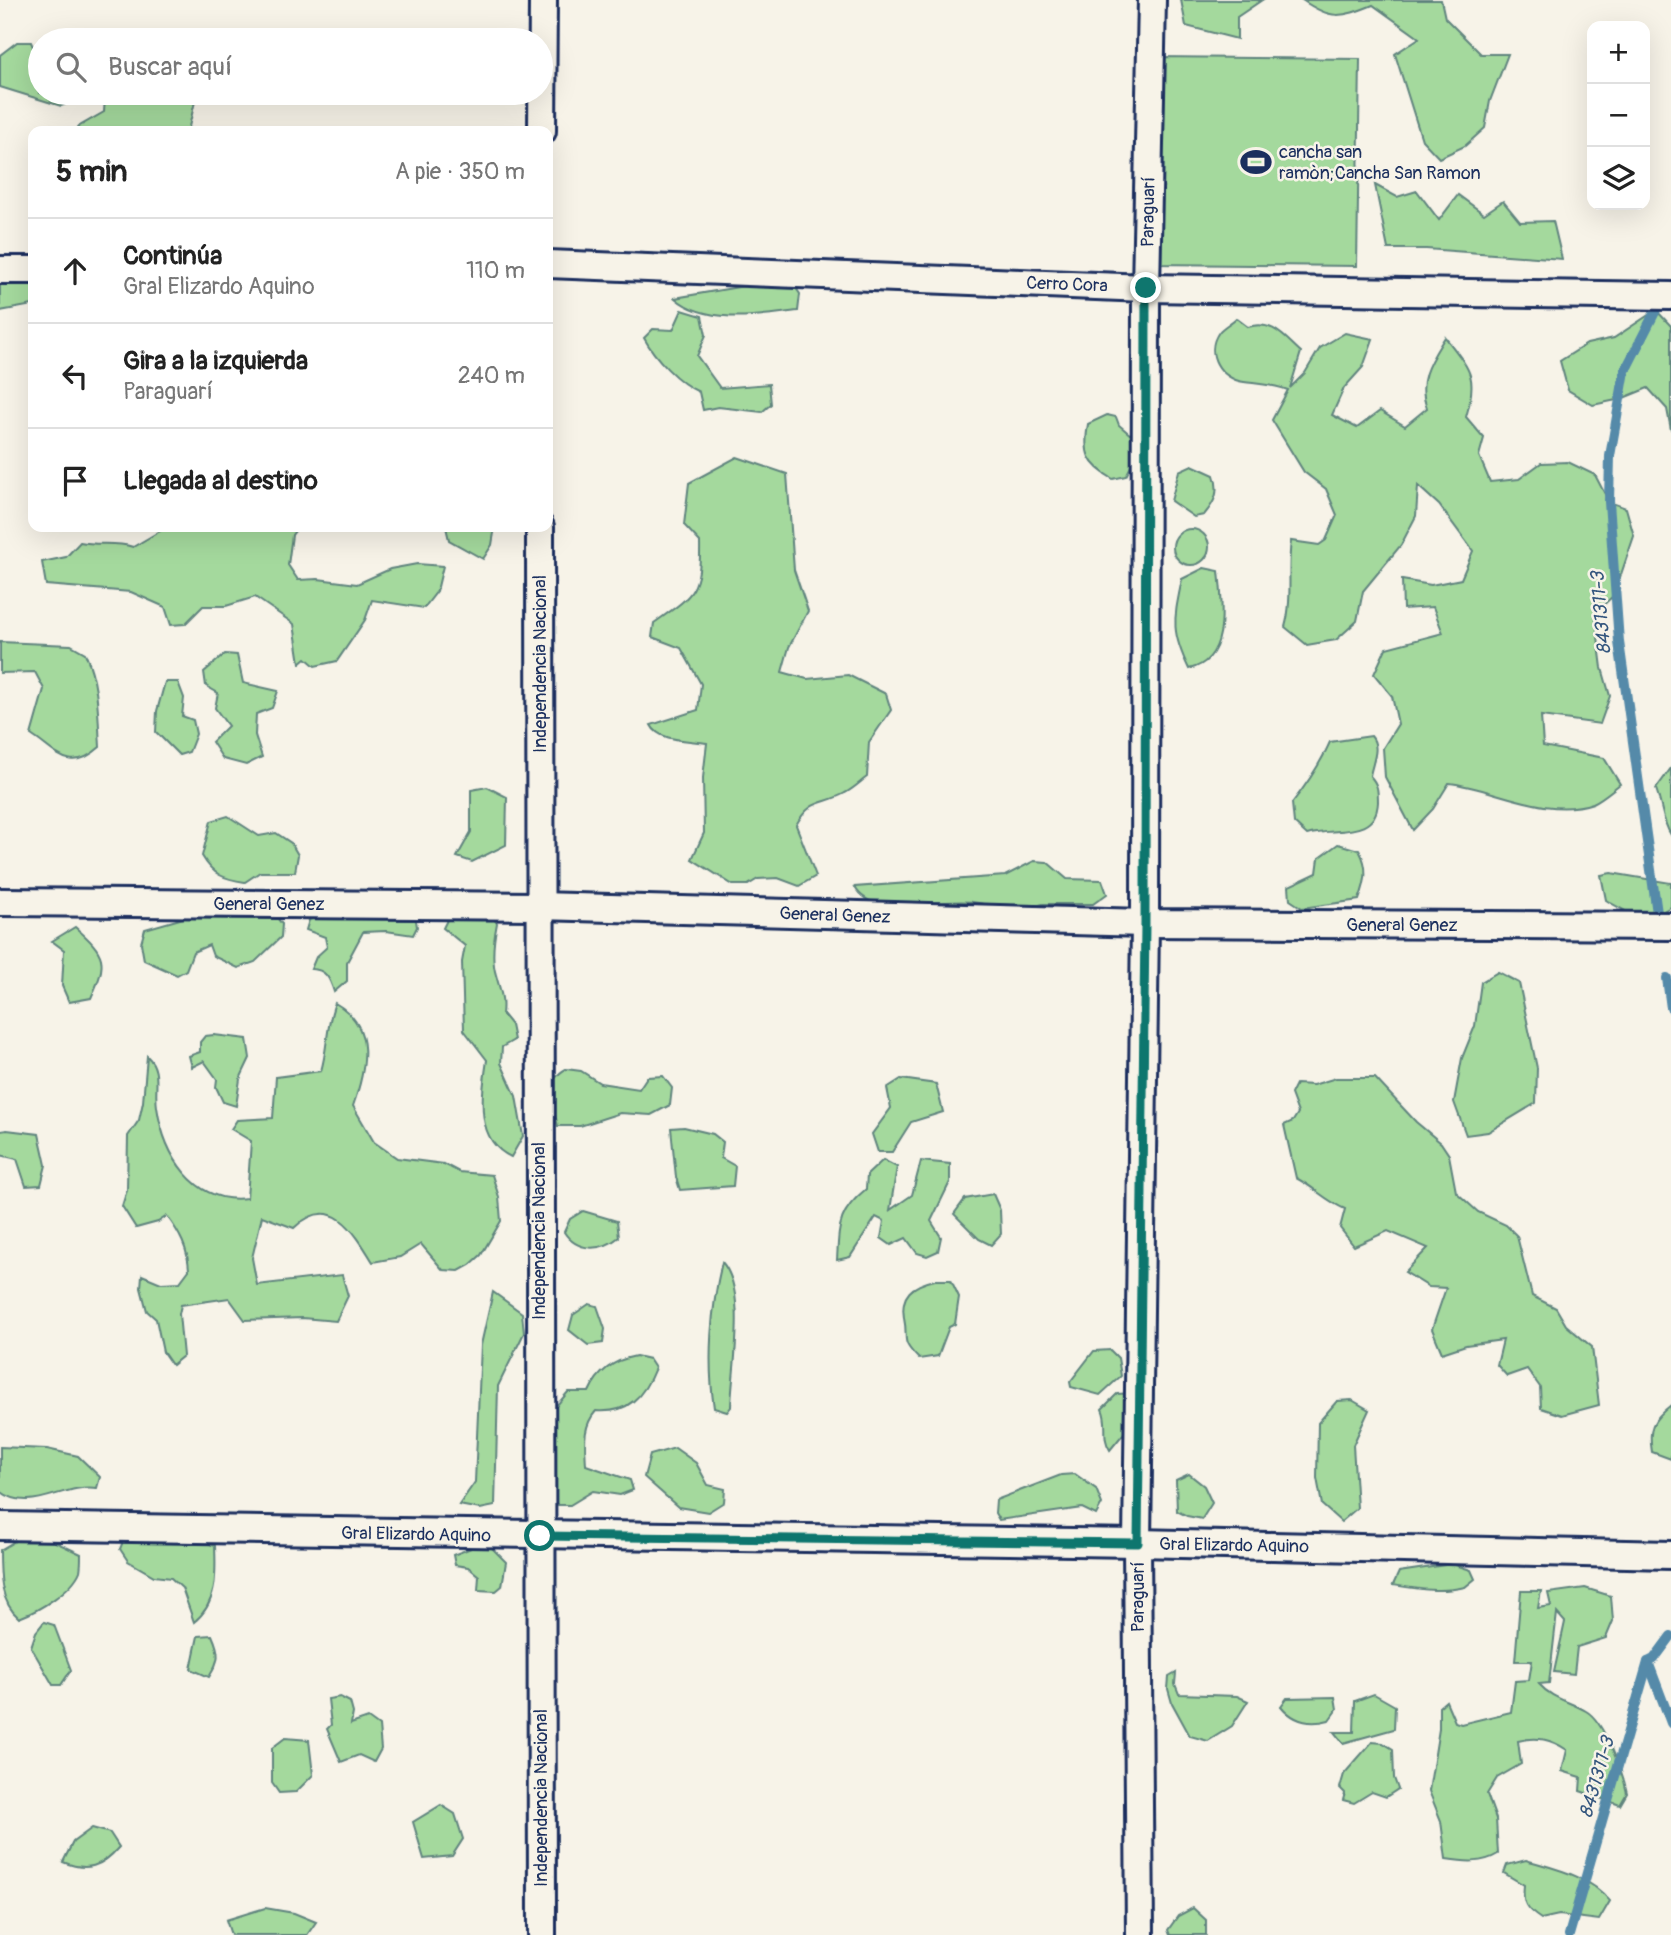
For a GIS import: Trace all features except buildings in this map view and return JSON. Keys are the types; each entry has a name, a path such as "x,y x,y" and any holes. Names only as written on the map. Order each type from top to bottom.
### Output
{"street":[{"path":"543,0 543,28"},
{"name":"Paraguarí","path":"1140,1935 1138,1543 1145,923 1146,288 1152,0"},
{"path":"542,105 542,126"},
{"name":"Cerro Cora","path":"553,264 1146,288 1671,296"},
{"path":"0,270 28,270"},
{"name":"Independencia Nacional","path":"540,532 542,1935"},
{"name":"General Genez","path":"0,902 539,906 1145,923 1671,926"},
{"name":"Gral Elizardo Aquino","path":"0,1526 1138,1543 1671,1555"}],"green space":[{"path":"1181,0 1262,0 1237,17 1237,39 1186,26"},
{"path":"1302,0 1441,0 1445,18 1481,54 1508,54 1490,101 1485,128 1465,146 1439,158 1422,140 1395,54 1419,38 1373,5 1352,13 1336,15 1321,11"},
{"path":"17,42 28,42 28,96 0,87 0,55"},
{"name":"cancha san ramòn;Cancha San Ramon","path":"1155,57 1360,59 1357,266 1152,264"},
{"path":"104,105 194,105 189,126 80,126 104,112"},
{"path":"1375,185 1397,197 1417,191 1439,220 1458,195 1484,214 1503,201 1520,222 1553,221 1562,259 1426,249 1388,249"},
{"path":"0,275 28,275 28,306 0,311"},
{"path":"774,281 793,284 800,294 798,311 751,316 718,315 688,307 675,298"},
{"path":"682,310 702,316 706,335 697,356 720,388 769,384 771,404 762,412 718,407 703,410 699,392 675,376 654,354 644,338 653,329 673,330"},
{"path":"1656,310 1671,326 1671,430 1667,409 1648,388 1621,399 1593,405 1568,390 1560,361 1587,344 1614,338"},
{"path":"1236,318 1248,327 1257,325 1278,331 1301,352 1290,388 1305,373 1320,348 1345,333 1373,339 1363,367 1344,388 1332,415 1357,428 1380,411 1405,426 1427,408 1424,379 1430,362 1445,337 1470,374 1470,403 1466,417 1484,438 1479,456 1490,482 1519,479 1541,463 1568,462 1595,475 1609,502 1626,508 1634,536 1614,595 1595,613 1602,668 1610,696 1600,724 1541,716 1543,746 1604,758 1620,784 1593,803 1557,807 1520,801 1449,783 1433,809 1413,830 1385,777 1383,748 1398,724 1392,696 1374,674 1386,648 1443,633 1433,607 1403,609 1402,580 1431,585 1461,579 1473,551 1439,505 1418,486 1416,516 1401,545 1363,591 1357,621 1336,640 1307,645 1285,627 1289,606 1291,541 1319,545 1326,540 1337,515 1326,489 1304,472 1272,420 1288,390 1235,380 1217,364 1213,348 1215,340 1221,330"},
{"path":"1107,415 1116,417 1119,425 1132,436 1131,466 1126,476 1113,479 1092,463 1086,443 1088,424"},
{"path":"737,457 787,474 794,570 808,611 789,647 782,672 807,679 848,675 886,694 891,710 869,742 867,777 845,793 812,806 796,825 816,876 799,886 778,878 758,879 748,885 733,885 692,859 704,833 703,778 707,743 661,735 651,725 698,710 701,684 681,648 652,637 654,623 686,599 699,572 700,542 684,525 689,483"},
{"path":"1192,465 1214,475 1217,487 1214,501 1208,510 1204,515 1194,517 1171,501 1179,471"},
{"path":"1191,529 1204,534 1209,547 1204,560 1191,565 1178,560 1173,547 1178,534"},
{"path":"158,532 294,532 288,565 298,580 318,579 357,584 390,569 417,564 443,566 437,591 424,608 372,600 365,620 337,661 315,666 306,658 300,663 294,624 255,597 226,606 203,606 185,624 171,625 165,607 131,592 46,585 42,562 66,557 80,542 133,547"},
{"path":"447,532 494,532 492,545 483,559 449,540"},
{"path":"1204,568 1219,571 1221,629 1212,654 1202,664 1189,669 1176,634 1177,604 1182,579"},
{"path":"0,642 71,645 85,653 95,688 100,747 89,755 71,760 63,758 31,735 44,689 35,672 0,673"},
{"path":"225,654 237,655 243,683 278,691 272,708 256,714 255,735 262,757 246,765 223,759 212,742 228,726 215,708 218,693 206,686 204,672"},
{"path":"165,682 178,682 184,698 182,716 193,720 196,734 189,752 179,755 156,732 157,711"},
{"path":"1371,736 1374,740 1375,755 1370,776 1378,791 1378,802 1370,822 1352,830 1307,835 1294,823 1292,803 1313,774 1330,742"},
{"path":"1671,768 1671,835 1656,789"},
{"path":"487,787 507,797 506,845 472,862 457,857 471,832 471,790"},
{"path":"228,816 259,836 276,833 291,843 298,855 295,872 260,872 245,882 215,872 202,856 211,821"},
{"path":"1338,844 1359,850 1362,857 1365,875 1359,900 1302,908 1290,900 1289,886 1317,873 1319,858"},
{"path":"1034,861 1047,862 1067,879 1102,880 1107,894 1093,904 1043,904 1004,914 988,905 968,902 882,904 866,899 855,887 1005,876"},
{"path":"1611,873 1671,883 1671,907 1643,922 1606,900 1601,875"},
{"path":"334,909 415,914 417,927 413,935 386,931 363,932 347,962 347,981 334,992 327,976 311,969 316,957 327,947 325,937 306,930 309,920"},
{"path":"487,911 497,923 494,969 502,999 502,1014 511,1025 514,1040 502,1047 501,1063 516,1096 523,1136 511,1157 499,1149 486,1128 483,1087 487,1060 464,1030 462,962 465,946 443,928 449,916"},
{"path":"273,913 282,924 281,937 255,962 238,968 213,956 209,945 193,952 186,970 177,975 144,960 141,943 145,929 194,915"},
{"path":"75,927 93,944 102,966 91,998 69,1002 62,986 64,950 52,941"},
{"path":"1498,972 1519,983 1537,1068 1536,1103 1488,1132 1466,1135 1454,1102 1462,1058 1475,1026 1481,982"},
{"path":"335,1003 357,1024 362,1036 364,1063 353,1106 374,1142 397,1158 444,1164 459,1172 492,1175 499,1197 501,1221 481,1255 459,1271 443,1270 421,1244 400,1257 373,1262 349,1228 340,1219 330,1215 319,1214 307,1218 294,1228 262,1216 252,1258 257,1285 342,1275 348,1296 336,1321 302,1318 245,1320 229,1298 181,1305 179,1314 183,1356 172,1365 163,1352 156,1319 147,1311 141,1288 142,1275 161,1283 180,1282 189,1270 185,1248 167,1216 158,1222 136,1228 122,1206 127,1190 128,1136 139,1120 147,1056 156,1073 156,1100 161,1125 175,1159 197,1185 228,1198 247,1198 251,1141 231,1129 237,1120 273,1118 276,1077 321,1071"},
{"path":"205,1036 247,1039 250,1058 240,1079 236,1106 223,1102 216,1087 217,1079 204,1061 192,1067 189,1056 200,1052 200,1042"},
{"path":"566,1069 581,1071 600,1083 639,1089 647,1077 663,1076 672,1088 670,1105 651,1115 620,1113 580,1126 558,1126 552,1102 552,1087 554,1080"},
{"path":"1336,1078 1375,1078 1416,1122 1441,1143 1449,1155 1456,1192 1478,1212 1506,1225 1517,1236 1532,1296 1556,1308 1566,1325 1592,1347 1599,1405 1562,1415 1541,1408 1540,1387 1527,1369 1507,1376 1497,1365 1503,1340 1466,1345 1442,1353 1432,1329 1446,1288 1429,1287 1405,1272 1428,1248 1388,1231 1354,1246 1340,1228 1345,1209 1296,1178 1284,1125 1293,1121 1298,1113 1291,1094 1296,1084 1313,1085"},
{"path":"901,1079 936,1084 943,1112 911,1122 892,1152 878,1152 872,1134 891,1108 887,1088"},
{"path":"684,1127 713,1134 723,1142 721,1158 735,1166 733,1186 680,1190 671,1128"},
{"path":"0,1131 39,1134 46,1165 41,1185 26,1186 17,1159 0,1155"},
{"path":"883,1160 897,1167 890,1210 912,1195 921,1161 950,1164 950,1182 931,1221 941,1237 938,1251 927,1256 917,1253 906,1238 891,1245 881,1238 884,1221 876,1217 850,1257 837,1260 840,1228 845,1212 866,1189 867,1175"},
{"path":"993,1194 1000,1210 1001,1234 991,1245 979,1239 954,1214 965,1199"},
{"path":"583,1211 617,1221 619,1237 605,1245 590,1248 569,1239 564,1232 570,1219"},
{"path":"722,1262 735,1291 737,1310 731,1407 727,1412 714,1408 711,1372 713,1316"},
{"path":"935,1280 951,1280 959,1297 955,1324 949,1327 938,1356 919,1359 907,1343 904,1303 914,1288"},
{"path":"493,1292 522,1313 524,1333 498,1386 495,1506 480,1509 459,1505 475,1482 481,1345"},
{"path":"589,1304 597,1306 605,1329 603,1343 588,1345 569,1330 573,1315"},
{"path":"1110,1350 1118,1358 1121,1376 1100,1395 1071,1387 1070,1382 1094,1351"},
{"path":"636,1356 649,1359 655,1368 646,1387 626,1406 596,1411 588,1423 585,1443 586,1465 630,1480 633,1490 620,1495 593,1491 570,1505 558,1505 545,1495 551,1412 568,1392 589,1392 597,1378 608,1368 621,1360"},
{"path":"1132,1393 1138,1416 1110,1450 1102,1409 1117,1394"},
{"path":"1352,1400 1369,1410 1353,1445 1357,1508 1341,1522 1322,1505 1317,1478 1318,1423 1337,1401"},
{"path":"1671,1405 1671,1459 1652,1452 1651,1431 1659,1415"},
{"path":"0,1447 47,1449 78,1456 100,1477 97,1488 72,1490 35,1499 12,1498 0,1491"},
{"path":"675,1448 696,1463 708,1485 725,1489 724,1502 708,1512 678,1507 644,1477 650,1455"},
{"path":"1075,1474 1096,1489 1102,1504 1096,1515 1082,1508 999,1520 995,1513 996,1500 1061,1475"},
{"path":"1189,1474 1204,1486 1212,1503 1202,1519 1177,1511 1176,1480"},
{"path":"124,1539 197,1539 215,1546 214,1587 208,1606 194,1622 182,1588 171,1578 154,1576 128,1561 120,1549"},
{"path":"17,1540 53,1541 81,1554 80,1571 70,1586 45,1605 19,1618 5,1596 0,1560 0,1550"},
{"path":"479,1545 490,1546 506,1562 502,1586 496,1591 478,1590 479,1576 468,1567 455,1565 453,1555"},
{"path":"1452,1564 1471,1570 1475,1579 1465,1587 1447,1590 1393,1585 1399,1572"},
{"path":"1585,1588 1611,1596 1613,1621 1606,1638 1577,1647 1574,1674 1554,1672 1565,1622 1557,1613 1549,1683 1539,1684 1549,1693 1593,1717 1612,1748 1627,1793 1620,1805 1580,1791 1581,1777 1562,1771 1567,1750 1544,1740 1518,1741 1521,1764 1497,1778 1487,1794 1496,1819 1498,1854 1480,1861 1446,1859 1441,1821 1429,1791 1439,1729 1439,1707 1446,1701 1455,1722 1461,1724 1511,1712 1515,1681 1529,1680 1532,1661 1515,1661 1521,1591 1541,1591 1538,1608 1551,1606 1548,1593"},
{"path":"44,1622 54,1625 71,1670 61,1685 53,1685 31,1647 36,1632"},
{"path":"212,1635 218,1656 209,1677 191,1669 198,1636"},
{"path":"1176,1673 1175,1684 1179,1694 1237,1696 1248,1701 1232,1726 1208,1741 1190,1736 1172,1703 1168,1689 1169,1677"},
{"path":"1374,1694 1395,1706 1394,1729 1343,1743 1334,1732 1354,1732 1355,1701"},
{"path":"340,1697 350,1702 353,1713 351,1724 368,1718 379,1726 381,1749 374,1762 359,1755 341,1762 327,1729 331,1725 328,1699"},
{"path":"1335,1697 1337,1709 1329,1720 1309,1722 1297,1719 1281,1706 1287,1698"},
{"path":"285,1738 309,1740 313,1775 296,1792 279,1793 272,1783 272,1748"},
{"path":"1372,1742 1383,1743 1393,1749 1394,1778 1398,1789 1386,1797 1372,1792 1354,1803 1343,1800 1345,1793 1340,1788 1344,1774"},
{"path":"441,1805 455,1814 463,1839 452,1856 424,1859 413,1822"},
{"path":"92,1828 110,1833 119,1847 94,1866 79,1867 63,1862 73,1842"},
{"path":"1526,1860 1572,1874 1602,1892 1610,1901 1599,1920 1559,1915 1541,1919 1532,1912 1526,1905 1524,1885 1504,1873 1507,1865"},
{"path":"265,1908 294,1913 316,1922 307,1935 231,1935 226,1920"},
{"path":"1193,1908 1206,1920 1206,1935 1170,1935 1168,1930 1178,1916"}],"waterway":[{"name":"8431311-3","path":"1656,310 1625,371 1610,456 1609,502 1619,642 1658,920"},
{"name":"8431311-3","path":"1667,978 1671,1008"},
{"name":"8431311-3","path":"1569,1935 1648,1662 1654,1659 1671,1636"},
{"path":"1648,1662 1671,1723"}],"place":[{"name":"cancha san ramòn;Cancha San Ramon","path":"1256,162"}],"route":[{"path":"540,1536 1138,1543 1145,923 1146,288"}]}
